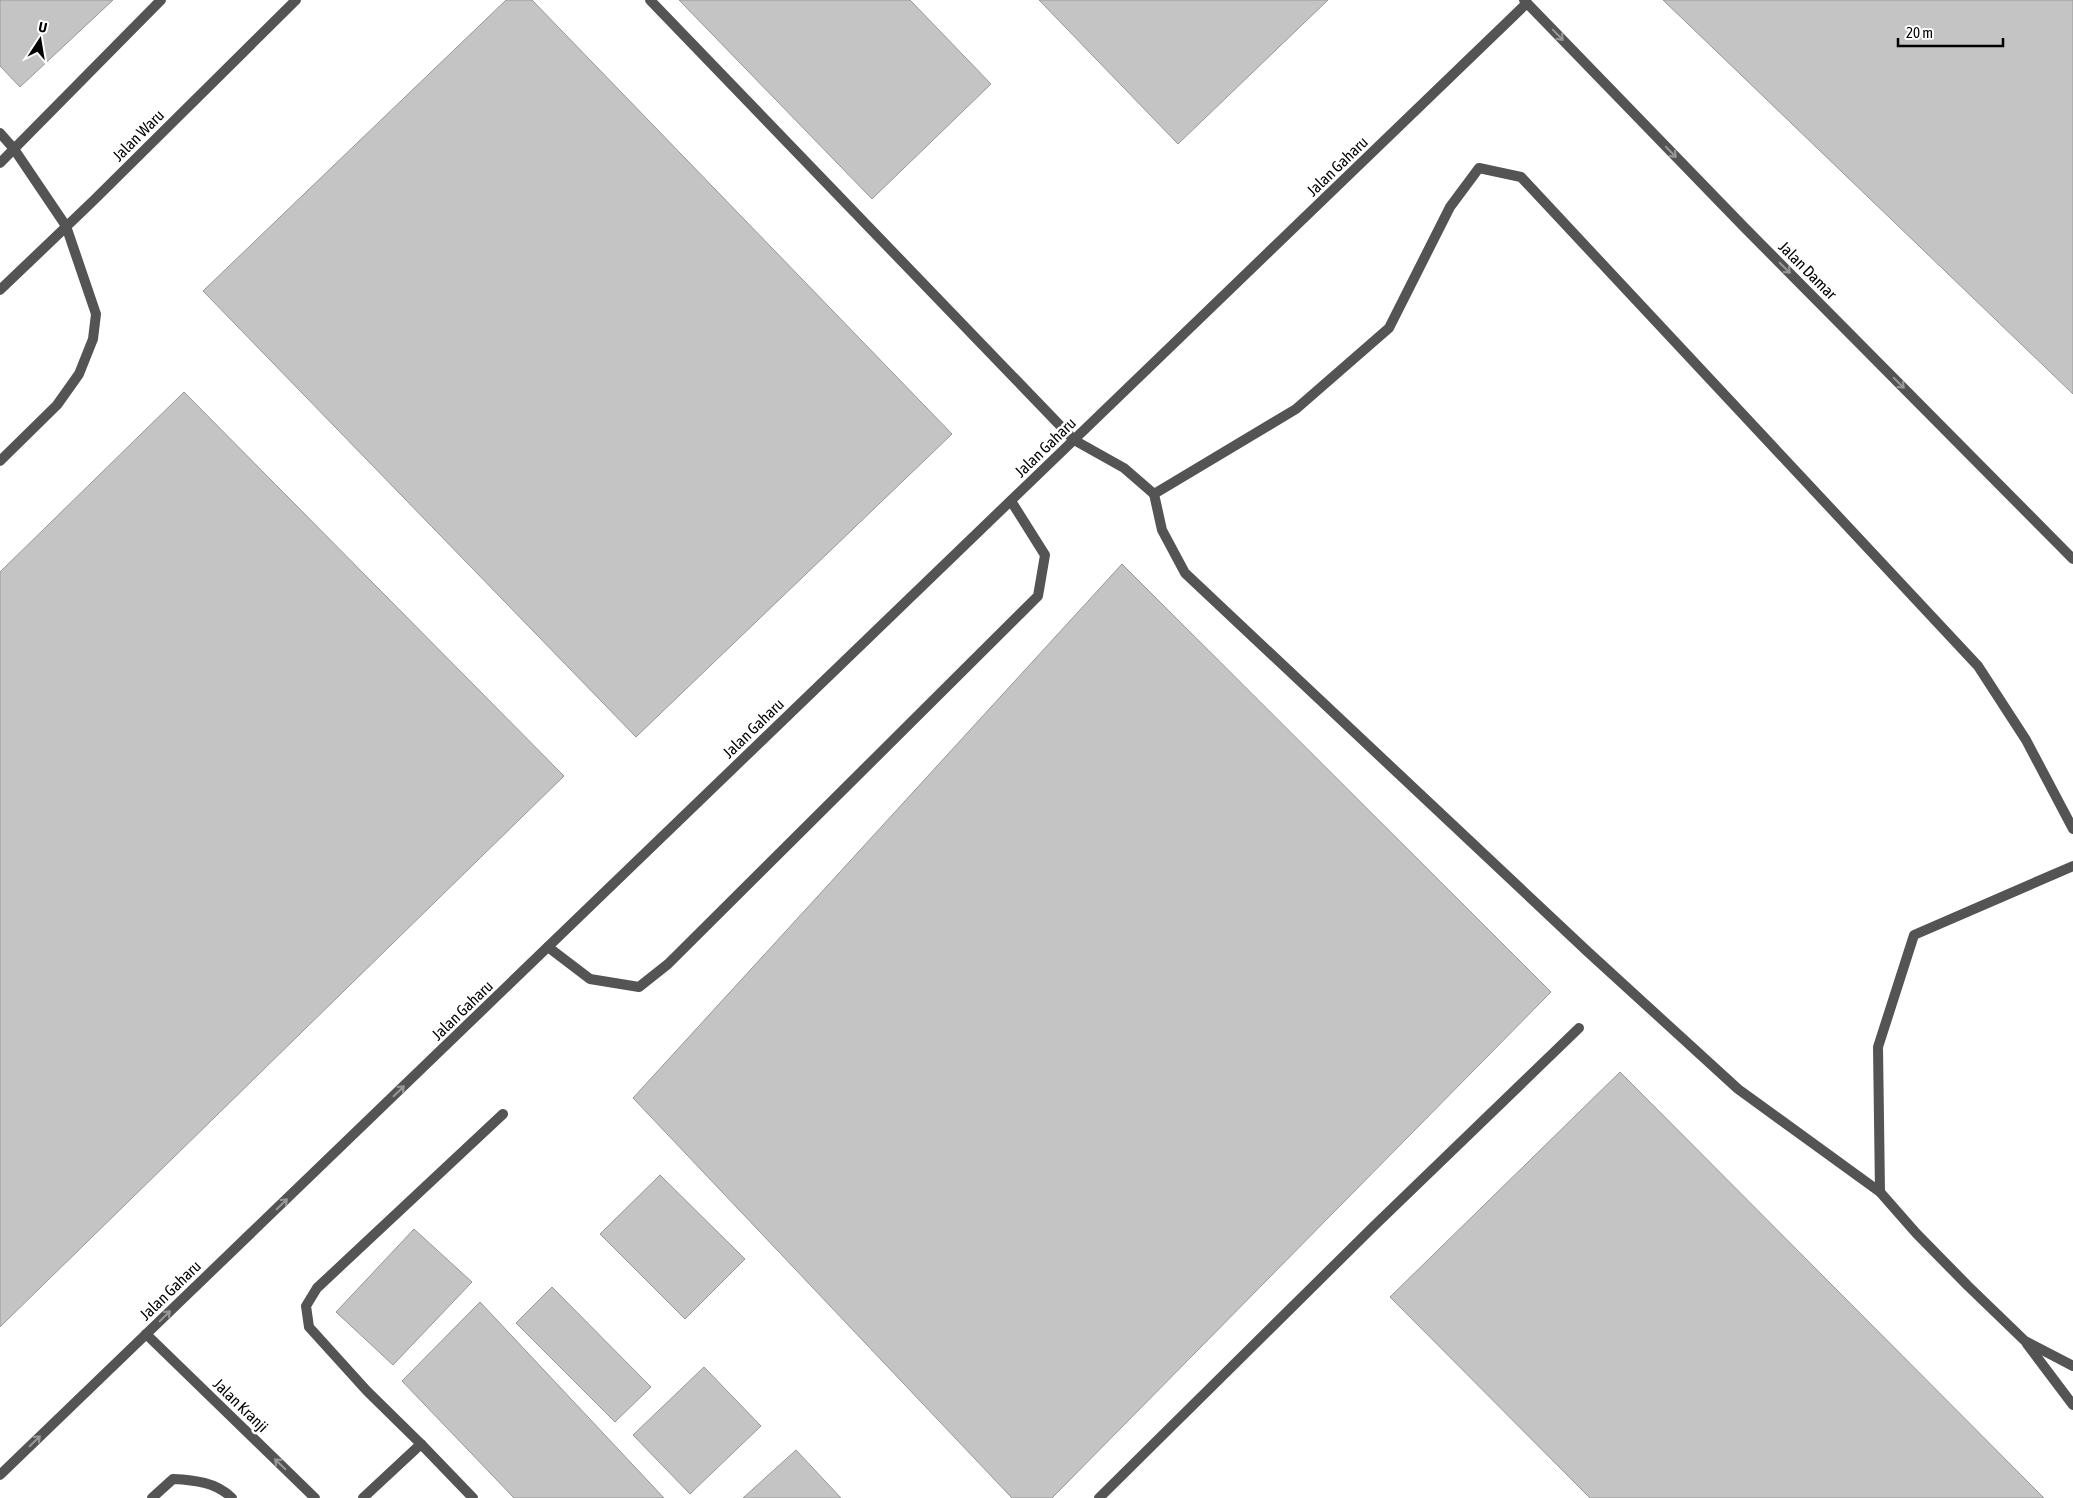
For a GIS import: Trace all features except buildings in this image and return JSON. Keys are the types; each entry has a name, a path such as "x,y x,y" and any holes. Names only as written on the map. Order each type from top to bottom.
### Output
{"street":[{"path":"0,163 162,0"},
{"name":"Jalan Waru","path":"0,290 296,0"},
{"path":"650,0 1074,440 1124,468 1154,494 1162,530 1185,573 1581,946 1738,1088 1880,1192 1936,1253 2025,1341 2073,1406"},
{"name":"Jalan Gaharu","path":"0,1475 1526,2"},
{"name":"Jalan Damar","path":"1526,2 1744,227 2073,559"},
{"path":"0,133 14,149 66,226 96,314 93,339 79,374 57,405 0,461"},
{"path":"1154,494 1296,409 1389,328 1450,207 1479,168 1521,177 1978,666 2026,740 2073,829"},
{"path":"548,947 590,979 639,986 668,964 1038,596 1045,555 1011,501"},
{"path":"1880,1192 1878,1047 1914,936 2073,866"},
{"path":"1099,1498 1367,1233 1580,1028"},
{"path":"472,1498 367,1391 309,1327 306,1306 317,1288 503,1114"},
{"name":"Jalan Kranji","path":"146,1334 315,1498"},
{"path":"2025,1341 2073,1366"},
{"path":"363,1498 420,1444"},
{"path":"152,1498 173,1479 193,1480 223,1489 232,1498"}]}
